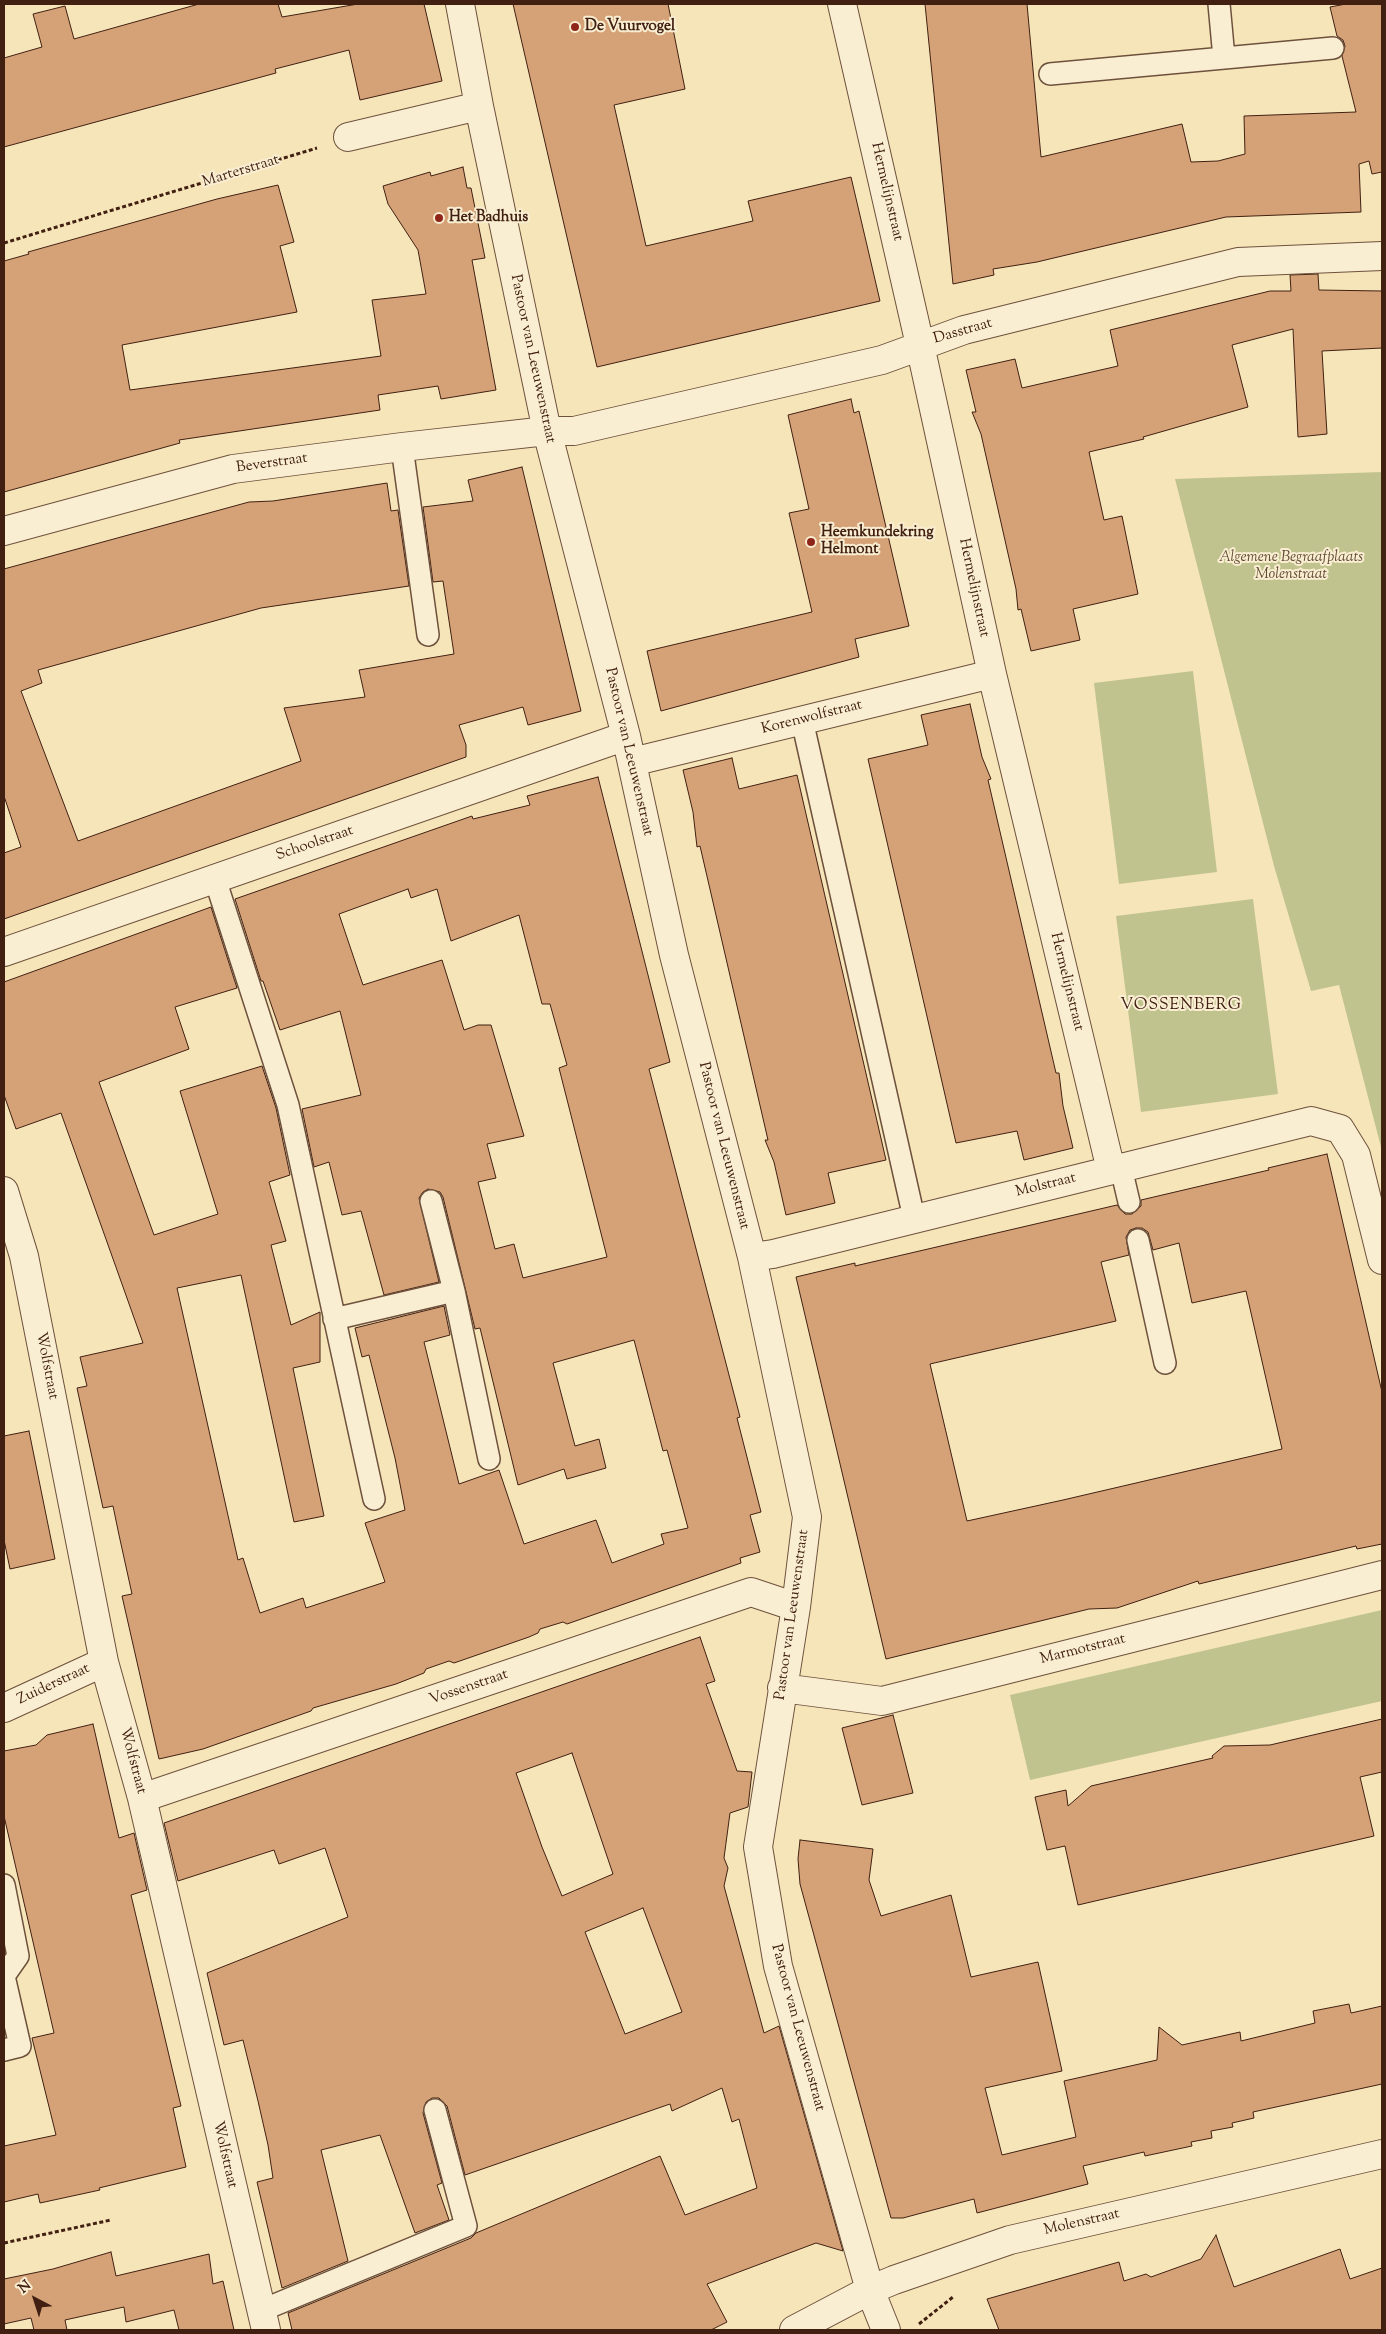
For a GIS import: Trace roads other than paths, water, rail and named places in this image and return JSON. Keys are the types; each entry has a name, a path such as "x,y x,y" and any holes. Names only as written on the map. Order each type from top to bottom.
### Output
{"street":[{"name":"Pastoor van Leeuwenstraat","path":"460,4 479,106 547,431 629,749 674,955 752,1257 807,1517 796,1607 758,1846 778,1966 870,2290 886,2330"},
{"name":"Hermelijnstraat","path":"842,4 920,344 992,674 1116,1169"},
{"path":"348,137 479,106"},
{"name":"Dasstraat","path":"547,431 574,431 882,360 920,344 964,330 1238,262 1382,256"},
{"name":"Beverstraat","path":"4,531 233,469 402,446 547,431"},
{"name":"Korenwolfstraat","path":"629,749 802,720 992,674"},
{"name":"Schoolstraat","path":"4,952 215,879 629,749"},
{"name":"Molstraat","path":"752,1257 773,1254 1311,1121 1340,1130 1356,1155 1382,1260"},
{"name":"Wolfstraat","path":"4,1191 14,1258 104,1662 142,1798 263,2321"},
{"name":"Marmotstraat","path":"782,1688 882,1701 1382,1575"},
{"name":"Vossenstraat","path":"142,1798 751,1592 796,1607"},
{"name":"Zuiderstraat","path":"4,1708 104,1662"},
{"name":"Molenstraat","path":"794,2330 870,2290 1010,2240 1382,2154"}],"lane":[{"path":"1219,4 1224,58"},
{"path":"1050,74 1333,48"},
{"path":"402,446 428,635"},
{"path":"802,720 914,1218"},
{"path":"215,879 288,1105 374,1499"},
{"path":"1116,1169 1129,1202"},
{"path":"431,1201 454,1291 489,1459"},
{"path":"1138,1240 1165,1363"},
{"path":"334,1319 454,1291"},
{"path":"4,1885 18,1956 4,1976 20,2046 4,2050"},
{"path":"263,2321 466,2226 436,2110"}],"place":[{"name":"De Vuurvogel","path":"575,27"},
{"name":"Het Badhuis","path":"439,218"},
{"name":"Heemkundekring Helmont","path":"811,542"}],"district":[{"name":"VOSSENBERG","path":"1181,1006"}],"park label":[{"name":"Algemene Begraafplaats Molenstraat","path":"1291,566"}]}
